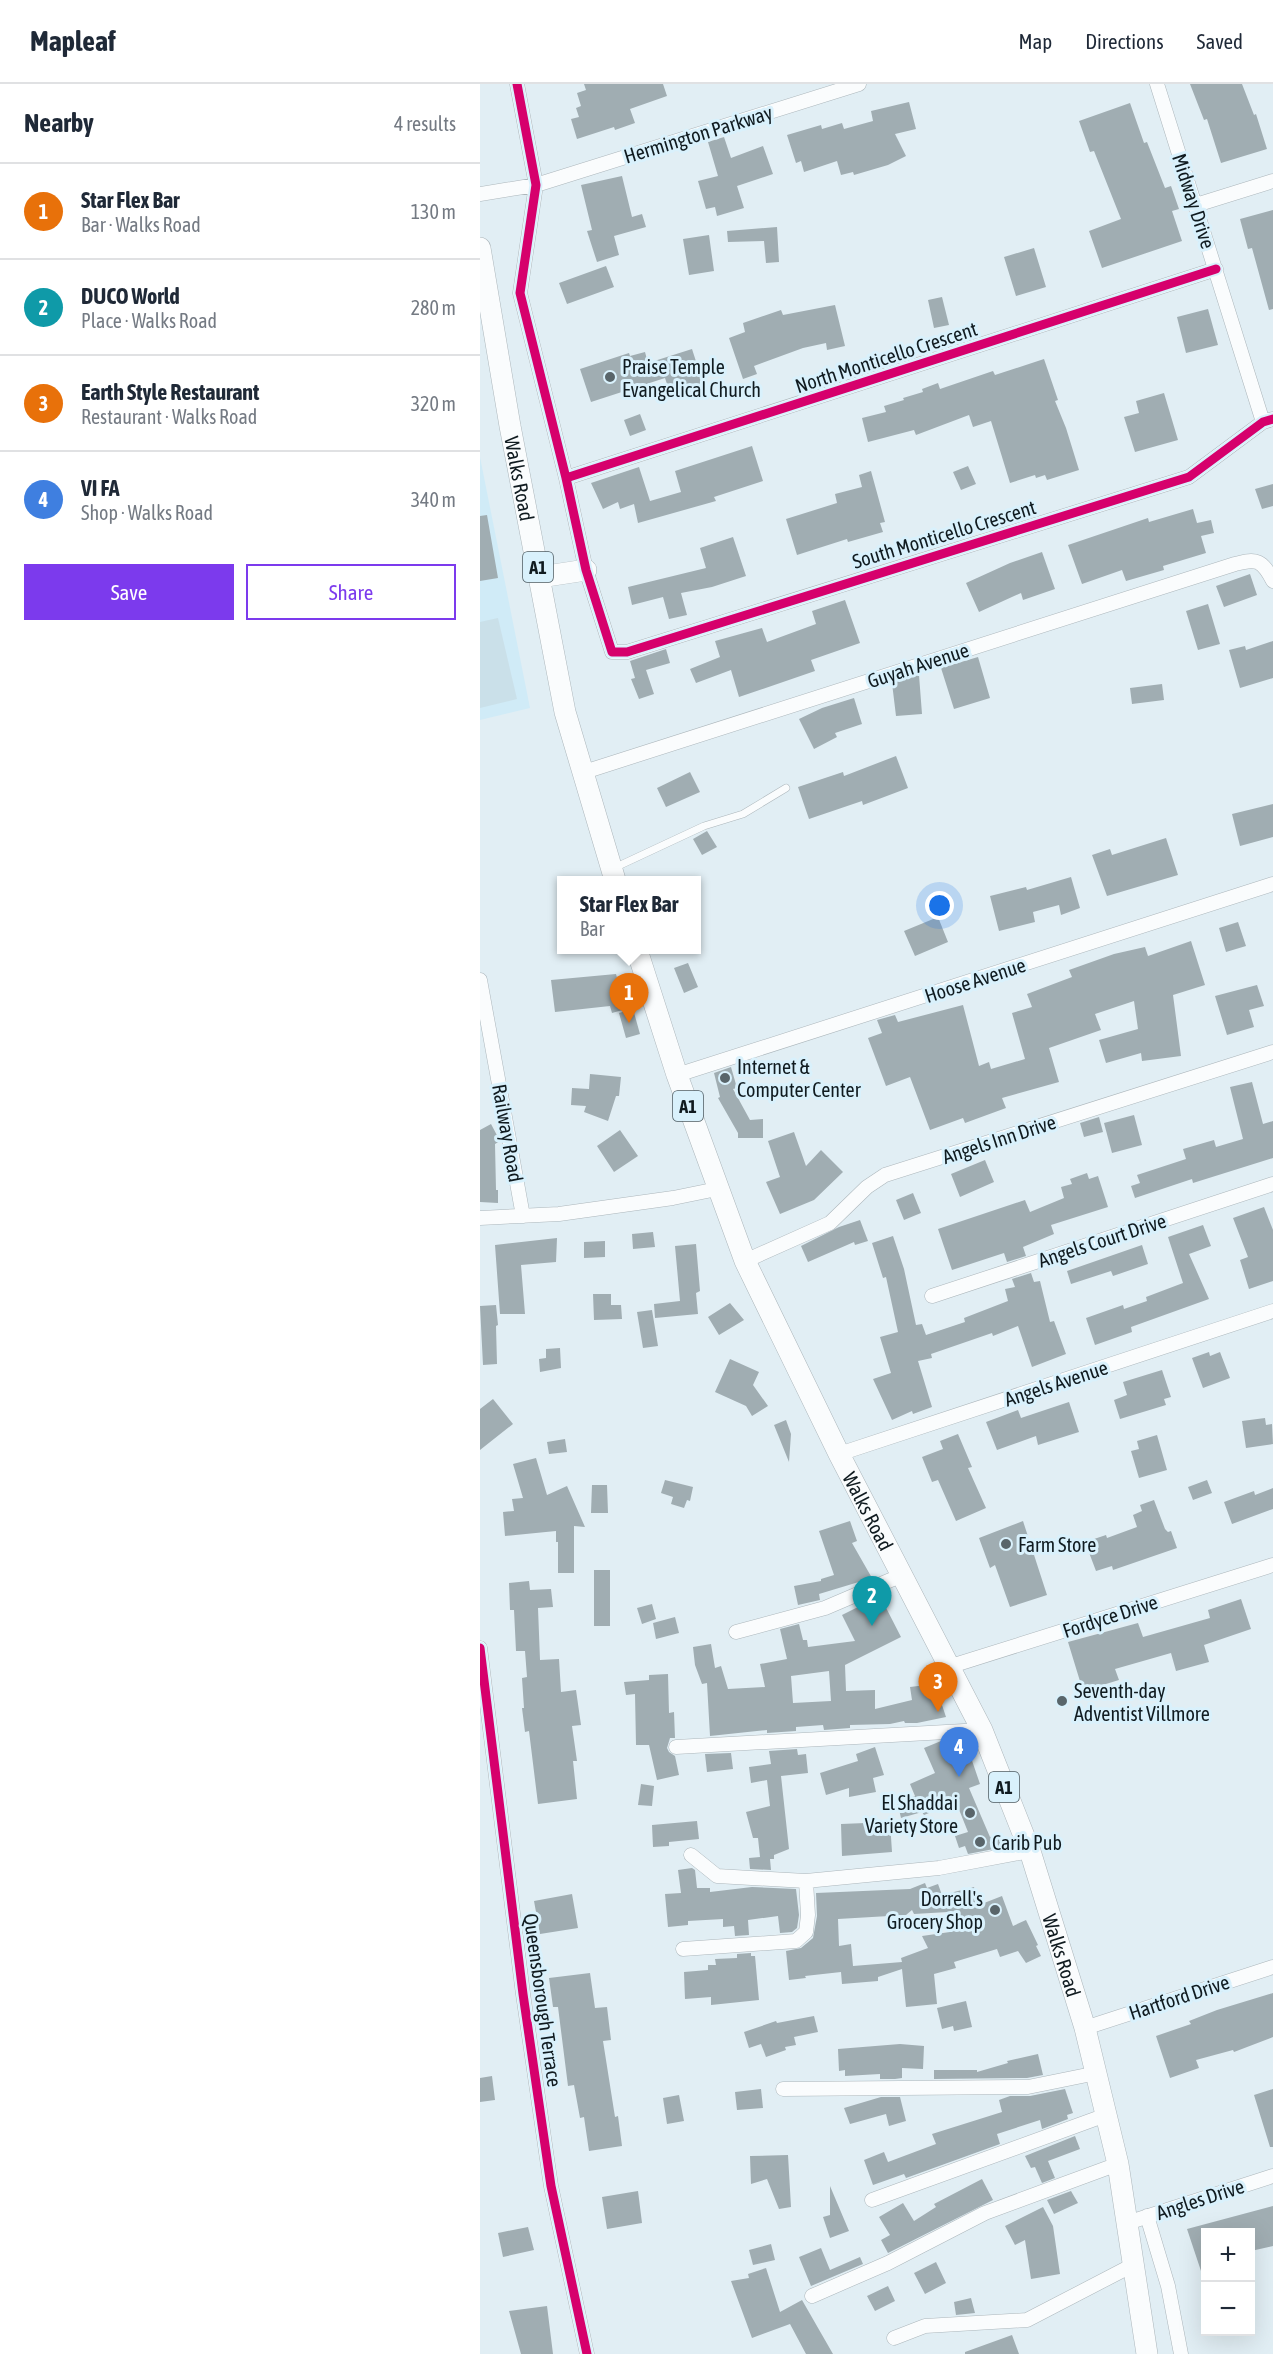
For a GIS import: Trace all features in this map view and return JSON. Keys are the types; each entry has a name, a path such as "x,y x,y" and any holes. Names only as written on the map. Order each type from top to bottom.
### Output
{"main road":[{"name":"Walks Road","path":"480,248 510,426 565,712 613,875"},
{"path":"540,577 586,570"},
{"name":"Walks Road","path":"638,954 677,1075 745,1261 900,1576 982,1730 1030,1851 1097,2073 1118,2164 1137,2220 1133,2265 1147,2354"}],"street":[{"path":"516,84 537,185 520,293 566,478 586,570"},
{"name":"Hermington Parkway","path":"480,194 537,185 859,84"},
{"name":"Midway Drive","path":"1157,84 1216,269 1268,420"},
{"path":"1196,206 1273,182"},
{"name":"North Monticello Crescent","path":"566,478 1216,269"},
{"name":"South Monticello Crescent","path":"586,570 612,652 627,652 1189,477 1268,420"},
{"name":"Guyah Avenue","path":"584,772 1252,560 1265,566 1273,580"},
{"name":"Hoose Avenue","path":"677,1075 1273,884"},
{"name":"Railway Road","path":"480,980 523,1216"},
{"name":"Angels Inn Drive","path":"745,1261 830,1223 867,1187 885,1175 1273,1052"},
{"name":"Angels Court Drive","path":"932,1296 1273,1184"},
{"path":"480,1218 559,1214 673,1198 717,1189"},
{"name":"Angels Avenue","path":"839,1454 1273,1311"},
{"name":"Fordyce Drive","path":"948,1667 1273,1564"},
{"path":"736,1632 825,1608 900,1576"},
{"name":"Queensborough Terrace","path":"480,1648 523,1994 549,2175 587,2354"},
{"path":"676,1747 982,1730"},
{"path":"691,1856 717,1876 806,1881 939,1868 1030,1851"},
{"path":"683,1949 739,1947 796,1941 806,1932 808,1915 806,1881"},
{"name":"Hartford Drive","path":"1084,2028 1273,1967"},
{"path":"783,2089 1028,2086 1097,2073"},
{"path":"872,2200 1106,2115"},
{"path":"812,2296 888,2263 985,2213 1118,2164"},
{"name":"Angles Drive","path":"1137,2220 1273,2176"},
{"path":"1137,2220 1168,2286 1181,2354"},
{"path":"894,2338 926,2326 1027,2320 1133,2265"}],"lane":[{"path":"613,875 704,826 743,814 786,788"}],"shaded area":[{"path":"480,457 530,708 480,720"},
{"path":"498,618 517,699 480,708 480,622"}],"building":[{"path":"584,84 663,84 667,96 630,109 635,123 577,139 571,119 579,117 576,108 581,106 577,93 586,90"},
{"path":"1190,84 1242,84 1254,115 1256,114 1267,149 1221,163 1207,119 1204,120"},
{"path":"909,102 916,129 895,134 906,156 888,165 854,175 853,172 841,175 837,161 804,172 801,161 796,163 787,135 821,125 822,129 842,123 844,129 873,121 871,111"},
{"path":"1130,103 1144,143 1147,142 1165,188 1171,186 1179,209 1172,211 1182,241 1102,268 1089,231 1121,219 1094,151 1090,152 1079,121"},
{"path":"724,137 731,158 763,146 773,174 737,186 744,208 717,216 715,207 706,209 698,181 718,176 708,142"},
{"path":"622,176 632,217 642,214 646,227 614,236 619,255 597,262 587,231 592,230 581,185"},
{"path":"1273,210 1273,309 1269,310 1252,248 1248,249 1240,219"},
{"path":"777,227 779,262 766,263 764,241 728,242 727,231"},
{"path":"709,235 714,271 689,275 683,239"},
{"path":"1034,248 1046,287 1016,296 1004,257"},
{"path":"606,266 614,287 567,304 559,283"},
{"path":"942,297 949,325 934,328 928,300"},
{"path":"835,305 845,346 827,350 826,343 803,348 754,366 757,374 743,379 729,338 745,332 743,323 781,310 783,315"},
{"path":"1208,309 1218,345 1186,353 1177,317"},
{"path":"692,349 705,389 672,399 665,378 591,402 580,369 629,353 630,356 645,352 648,363"},
{"path":"1044,359 1058,400 1055,401 1079,470 1047,480 1045,475 1036,478 1035,475 1010,483 991,421 973,427 969,415 916,435 914,430 868,442 862,418 886,412 884,406 923,392 922,389 938,383 940,389 993,371 995,375"},
{"path":"1164,393 1178,440 1135,452 1124,417 1139,413 1136,401"},
{"path":"640,414 646,430 630,436 624,420"},
{"path":"752,446 763,481 714,497 716,501 638,523 634,504 620,509 618,502 603,509 591,483 639,467 650,501 681,492 675,471"},
{"path":"968,466 976,484 961,490 953,472"},
{"path":"871,471 885,522 880,523 883,532 848,542 847,539 797,555 786,519 837,503 835,494 862,487 859,475"},
{"path":"1273,484 1273,506 1262,509 1255,489"},
{"path":"1193,509 1197,523 1211,520 1214,533 1201,536 1206,553 1163,566 1164,570 1126,581 1122,570 1082,584 1068,545 1148,518 1149,522"},
{"path":"487,515 498,578 480,581 480,516"},
{"path":"733,537 746,576 712,587 681,593 687,615 669,619 663,597 632,605 628,587 706,568 700,548"},
{"path":"1042,552 1055,589 1023,600 1021,593 979,612 966,583 1010,563"},
{"path":"1250,574 1257,595 1224,607 1216,586"},
{"path":"845,600 860,643 811,660 815,671 739,697 731,670 696,683 690,669 720,657 715,641 762,628 767,642 816,624 812,611"},
{"path":"1208,604 1220,644 1198,650 1186,611"},
{"path":"1273,641 1273,678 1240,688 1229,650 1245,646 1246,650"},
{"path":"666,649 670,663 646,670 654,694 639,699 631,679 635,678 630,661"},
{"path":"978,657 990,698 954,709 941,668"},
{"path":"919,675 922,714 896,716 892,683"},
{"path":"1162,684 1164,700 1132,704 1130,688"},
{"path":"854,698 862,724 835,733 837,737 814,749 799,719 822,708"},
{"path":"896,756 908,788 863,805 862,801 809,819 798,787 843,772 844,776"},
{"path":"690,772 700,792 666,807 657,788"},
{"path":"1273,804 1273,837 1240,846 1232,814"},
{"path":"707,831 717,847 702,855 693,839"},
{"path":"1166,838 1178,875 1107,896 1092,855 1110,849 1112,855"},
{"path":"1071,877 1080,908 1061,915 1059,905 1033,912 1035,922 999,931 990,896 1026,887 1027,890"},
{"path":"938,917 948,942 915,956 904,931"},
{"path":"1238,922 1246,946 1226,952 1219,928"},
{"path":"1191,941 1205,985 1173,995 1181,1056 1142,1061 1141,1053 1106,1063 1099,1040 1138,1029 1134,1001 1095,1014 1101,1030 1049,1048 1059,1082 1002,1098 1006,1108 965,1123 963,1118 930,1130 910,1077 886,1086 868,1038 882,1033 877,1020 895,1015 898,1022 963,1005 979,1066 989,1062 991,1069 1025,1059 1012,1013 1032,1007 1027,994 1072,977 1069,970 1114,954 1145,947 1148,956"},
{"path":"688,963 698,987 684,993 674,968"},
{"path":"616,974 626,1009 612,1013 610,1006 555,1012 551,980"},
{"path":"1257,985 1264,1006 1249,1010 1254,1027 1227,1035 1215,996"},
{"path":"633,1009 640,1034 626,1038 619,1013"},
{"path":"731,1067 737,1088 733,1089 750,1120 763,1119 763,1138 738,1138 738,1133 718,1098 720,1097 714,1073"},
{"path":"590,1074 621,1077 619,1096 616,1096 608,1121 584,1112 586,1106 571,1105 572,1088 589,1089"},
{"path":"1252,1082 1263,1124 1273,1121 1273,1158 1193,1183 1192,1179 1135,1198 1131,1186 1140,1183 1137,1175 1186,1159 1183,1149 1214,1140 1216,1147 1243,1139 1230,1087"},
{"path":"1134,1115 1142,1145 1112,1153 1104,1123"},
{"path":"1099,1117 1103,1132 1084,1137 1080,1123"},
{"path":"491,1124 500,1141 495,1144 498,1203 480,1202 480,1130"},
{"path":"620,1130 638,1156 614,1172 597,1146"},
{"path":"794,1132 806,1166 821,1150 843,1172 814,1200 780,1214 766,1182 780,1177 768,1141"},
{"path":"985,1160 994,1182 960,1197 951,1174"},
{"path":"1087,1173 1089,1179 1098,1176 1108,1207 1051,1225 1054,1234 1023,1247 1026,1256 1007,1262 1004,1253 952,1270 938,1229 1025,1200 1030,1212 1064,1198 1061,1187 1072,1184 1070,1179"},
{"path":"913,1193 921,1213 904,1220 896,1200"},
{"path":"1264,1207 1273,1230 1273,1281 1249,1289 1240,1260 1248,1257 1233,1218"},
{"path":"860,1220 868,1241 855,1245 854,1242 808,1262 801,1246 839,1227"},
{"path":"1203,1225 1211,1246 1189,1254 1209,1299 1131,1327 1132,1332 1095,1345 1086,1318 1123,1305 1124,1309 1147,1301 1146,1297 1183,1283 1168,1237"},
{"path":"653,1232 655,1247 633,1249 632,1234"},
{"path":"893,1236 904,1269 916,1325 922,1324 926,1335 965,1322 964,1318 1008,1301 1005,1289 1015,1287 1012,1279 1031,1273 1034,1282 1040,1281 1050,1322 1054,1321 1066,1354 1032,1367 1018,1326 993,1336 992,1333 931,1354 932,1358 918,1361 932,1407 913,1414 912,1411 892,1420 873,1379 891,1373 880,1337 898,1332 886,1277 883,1278 872,1243"},
{"path":"557,1238 556,1262 521,1265 525,1314 500,1314 495,1245"},
{"path":"605,1241 605,1257 584,1258 584,1242"},
{"path":"696,1244 700,1291 696,1293 698,1314 655,1318 654,1304 680,1301 675,1246"},
{"path":"1142,1245 1148,1264 1113,1276 1111,1271 1071,1284 1067,1271"},
{"path":"593,1294 611,1294 611,1305 621,1305 622,1319 594,1320"},
{"path":"730,1303 744,1320 719,1335 708,1317"},
{"path":"496,1305 497,1364 483,1365 480,1306"},
{"path":"652,1310 658,1346 643,1348 637,1312"},
{"path":"560,1348 561,1368 540,1372 539,1359 546,1358 546,1349"},
{"path":"1209,1352 1210,1356 1220,1352 1230,1378 1203,1388 1192,1358"},
{"path":"730,1359 759,1372 753,1385 768,1406 752,1416 746,1406 715,1392"},
{"path":"1162,1370 1171,1397 1164,1399 1166,1405 1120,1419 1114,1400 1127,1395 1123,1382"},
{"path":"493,1399 513,1424 480,1450 480,1409"},
{"path":"1069,1402 1079,1432 1038,1445 1036,1436 997,1450 986,1422 1018,1410 1021,1418"},
{"path":"1265,1418 1266,1425 1272,1424 1273,1444 1246,1448 1242,1421"},
{"path":"786,1420 791,1434 789,1462 774,1425"},
{"path":"958,1434 972,1467 968,1468 986,1508 956,1521 938,1480 932,1482 922,1457 943,1449 940,1441"},
{"path":"1157,1435 1167,1470 1139,1478 1131,1451 1139,1449 1137,1441"},
{"path":"565,1439 567,1452 549,1454 547,1442"},
{"path":"536,1458 547,1495 567,1486 585,1527 574,1526 574,1573 558,1573 556,1531 505,1536 503,1512 514,1511 512,1499 523,1498 513,1464"},
{"path":"665,1480 693,1487 690,1501 687,1500 684,1508 671,1504 673,1497 661,1493"},
{"path":"1207,1480 1212,1493 1193,1500 1188,1487"},
{"path":"592,1485 607,1485 608,1513 591,1513"},
{"path":"1273,1488 1273,1509 1232,1524 1224,1502 1254,1491 1255,1495"},
{"path":"1154,1500 1165,1529 1168,1532 1171,1531 1177,1548 1113,1570 1112,1566 1096,1571 1085,1542 1106,1535 1107,1538 1137,1527 1133,1515 1142,1511 1140,1505"},
{"path":"850,1521 857,1541 852,1543 872,1578 819,1594 820,1600 798,1605 794,1586 821,1581 821,1579 834,1575 819,1531"},
{"path":"1023,1521 1047,1595 1010,1607 995,1565 990,1568 979,1538"},
{"path":"594,1570 610,1570 610,1626 594,1626"},
{"path":"529,1581 530,1590 551,1589 553,1607 538,1608 540,1660 559,1659 561,1692 576,1690 581,1725 572,1726 577,1761 573,1761 577,1799 538,1804 529,1731 525,1732 522,1708 524,1708 522,1678 527,1677 525,1651 516,1651 514,1610 510,1610 509,1583"},
{"path":"880,1596 901,1637 845,1665 846,1691 875,1690 875,1709 912,1700 910,1687 926,1685 927,1696 938,1693 946,1717 917,1723 905,1723 904,1721 890,1724 850,1725 850,1728 824,1730 823,1725 796,1727 796,1731 767,1733 767,1730 710,1736 707,1683 702,1684 695,1665 693,1647 711,1644 715,1668 721,1666 728,1689 765,1687 760,1664 787,1659 780,1629 799,1624 803,1640 807,1640 808,1647 855,1641 842,1615","holes":["829,1671 831,1701 793,1703 791,1676"]},
{"path":"1241,1599 1251,1629 1204,1645 1209,1662 1176,1671 1171,1653 1115,1669 1119,1680 1083,1691 1068,1642 1138,1623 1143,1637 1210,1618 1208,1610"},
{"path":"652,1604 656,1619 642,1624 637,1608"},
{"path":"675,1617 679,1633 656,1639 653,1623"},
{"path":"668,1674 669,1713 674,1712 675,1738 670,1738 667,1748 675,1756 679,1775 657,1780 649,1745 636,1745 635,1694 626,1695 624,1682 649,1680 649,1675"},
{"path":"965,1740 980,1784 969,1788 990,1837 1000,1834 1004,1847 968,1854 965,1846 959,1848 955,1836 968,1832 956,1802 924,1815 922,1812 901,1818 897,1801 915,1796 910,1784 935,1773 924,1748 941,1741"},
{"path":"875,1747 884,1775 873,1778 876,1792 849,1797 849,1788 826,1795 820,1773 858,1761 856,1754"},
{"path":"797,1749 798,1755 806,1754 808,1773 781,1776 789,1849 774,1855 774,1859 770,1859 771,1870 750,1869 749,1858 760,1857 758,1838 753,1838 746,1812 770,1806 767,1780 751,1783 749,1767 771,1764 769,1751"},
{"path":"731,1753 733,1769 707,1772 705,1754"},
{"path":"641,1784 654,1786 652,1806 638,1805"},
{"path":"697,1821 699,1839 669,1842 669,1846 653,1847 652,1825"},
{"path":"890,1822 892,1852 842,1856 841,1824"},
{"path":"692,1868 695,1870 697,1888 710,1888 710,1892 752,1887 796,1889 799,1915 797,1928 792,1932 780,1933 778,1916 748,1920 749,1935 735,1936 734,1926 723,1927 723,1919 688,1921 688,1925 668,1927 665,1894 681,1893 678,1870"},
{"path":"925,1883 927,1888 938,1884 942,1895 974,1887 979,1905 1002,1896 1013,1926 1026,1920 1041,1956 1026,1963 1018,1951 1000,1957 997,1949 954,1962 956,1968 934,1974 937,2004 906,2007 902,1969 878,1977 878,1981 842,1984 841,1972 789,1980 786,1951 801,1948 813,1938 817,1916 816,1893 910,1889","holes":["912,1910 914,1914 948,1912 950,1932 922,1936 928,1948 901,1958 902,1962 853,1966 851,1944 839,1946 838,1919 906,1915"]},
{"path":"572,1894 578,1928 540,1934 534,1901"},
{"path":"751,1953 751,1956 755,1956 759,2000 711,2005 711,1997 685,1999 684,1972 708,1970 708,1965 716,1965 715,1959 737,1958 737,1954"},
{"path":"590,1973 595,2008 607,2007 611,2040 603,2041 622,2146 589,2151 584,2117 580,2118 574,2085 568,2086 558,2007 553,2007 549,1978"},
{"path":"1273,1993 1273,2037 1234,2052 1233,2050 1196,2060 1199,2068 1170,2078 1156,2036 1191,2024 1189,2021 1217,2010"},
{"path":"966,2001 972,2027 954,2031 953,2026 942,2029 937,2008"},
{"path":"814,2016 818,2032 794,2037 796,2045 785,2047 786,2050 766,2057 761,2044 749,2048 744,2032 776,2021 777,2023"},
{"path":"900,2044 924,2046 923,2069 902,2068 902,2078 895,2079 880,2079 880,2074 845,2076 845,2070 839,2071 838,2049"},
{"path":"1038,2054 1043,2075 1027,2078 934,2079 934,2070 977,2070 977,2072 1008,2063 1007,2061"},
{"path":"492,2076 495,2100 480,2102 480,2078"},
{"path":"761,2089 763,2108 737,2110 735,2092"},
{"path":"1065,2089 1073,2113 1067,2115 1068,2119 1042,2129 1040,2120 997,2134 1000,2144 906,2178 904,2174 873,2185 864,2160 884,2152 888,2162 936,2144 932,2134 1002,2112 999,2100 1010,2096 1030,2096"},
{"path":"1273,2089 1273,2147 1270,2147 1254,2095"},
{"path":"679,2095 684,2121 667,2124 663,2098"},
{"path":"881,2097 900,2097 906,2121 889,2126 886,2114 850,2124 844,2108"},
{"path":"1075,2136 1080,2149 1048,2161 1055,2178 1042,2183 1035,2167 1031,2168 1025,2156"},
{"path":"788,2155 791,2207 779,2209 767,2179 751,2184 750,2156"},
{"path":"982,2179 993,2200 888,2253 881,2240 890,2235 879,2217 903,2203 914,2221 936,2207 934,2204"},
{"path":"830,2186 849,2231 830,2238 823,2217 830,2215"},
{"path":"638,2191 642,2223 607,2229 602,2197"},
{"path":"1071,2191 1078,2203 1054,2214 1047,2200"},
{"path":"1273,2206 1273,2246 1255,2250 1255,2228 1201,2228 1201,2271 1187,2229"},
{"path":"1043,2207 1053,2226 1060,2274 1031,2279 1025,2240 1015,2245 1005,2226"},
{"path":"528,2227 534,2250 503,2257 498,2233"},
{"path":"771,2244 775,2260 753,2265 749,2250"},
{"path":"821,2248 830,2270 860,2257 863,2264 811,2286 799,2257"},
{"path":"936,2262 946,2283 925,2294 914,2273"},
{"path":"766,2268 780,2312 802,2300 833,2354 806,2354 790,2324 752,2338 731,2281 749,2278 748,2274"},
{"path":"888,2286 895,2301 875,2311 867,2296"},
{"path":"971,2298 975,2313 956,2315 954,2302"},
{"path":"547,2306 553,2354 521,2354 509,2311"},
{"path":"1012,2335 1019,2354 965,2354 965,2352"}],"cycle path":[{"path":"517,84 536,185 520,293 566,478 586,570 612,652 627,652 1189,477 1263,422 1273,419"},
{"path":"566,478 1216,269"},
{"path":"480,1648 523,1994 551,2186 587,2354"}],"place":[{"name":"Praise Temple Evangelical Church","path":"610,377"},
{"name":"Star Flex Bar","path":"629,1023"},
{"name":"Internet & Computer Center","path":"725,1078"},
{"name":"Farm Store","path":"1006,1544"},
{"name":"DUCO World","path":"872,1626"},
{"name":"Seventh-day Adventist Villmore","path":"1062,1701"},
{"name":"Earth Style Restaurant","path":"938,1712"},
{"name":"VI FA","path":"959,1777"},
{"name":"El Shaddai Variety Store","path":"970,1813"},
{"name":"Carib Pub","path":"980,1842"},
{"name":"Dorrell's Grocery Shop","path":"995,1910"}]}
